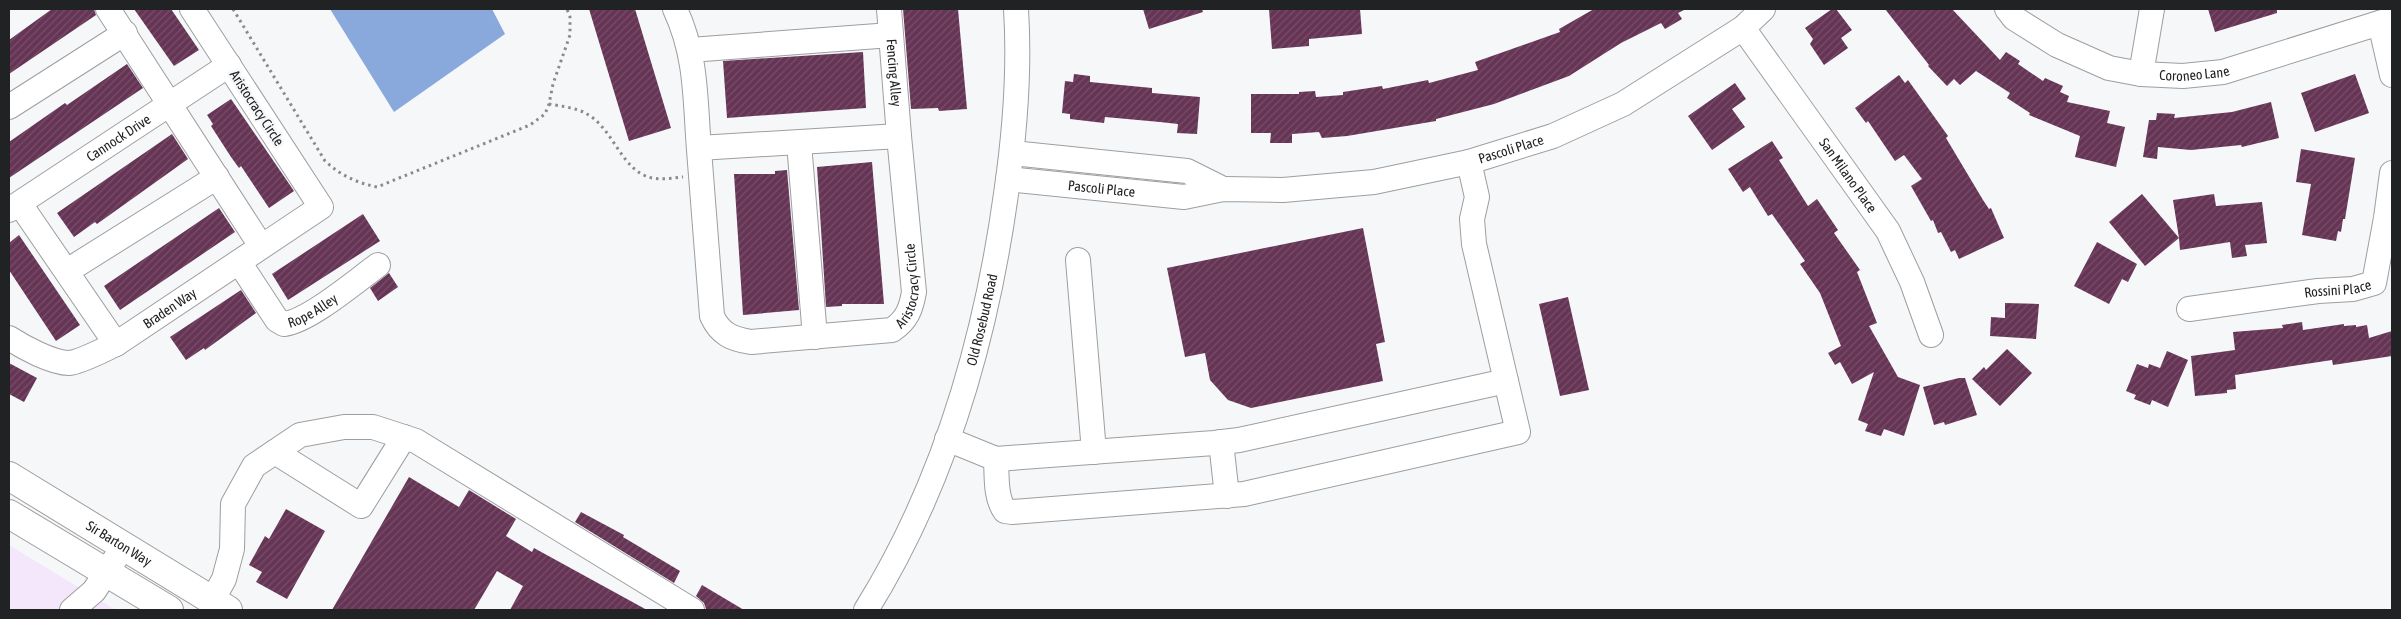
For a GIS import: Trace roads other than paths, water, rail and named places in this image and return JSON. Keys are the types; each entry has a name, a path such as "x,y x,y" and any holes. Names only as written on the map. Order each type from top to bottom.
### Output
{"main road":[{"name":"Sir Barton Way","path":"9,476 220,605"},
{"path":"9,514 169,610"}],"street":[{"path":"108,9 126,33 262,246"},
{"name":"Aristocracy Circle","path":"192,9 321,207"},
{"name":"Aristocracy Circle","path":"675,9 686,32 694,74 712,316 717,326 725,335 736,340 750,342 892,330 902,323 911,309 914,292 899,136"},
{"name":"Fencing Alley","path":"889,9 899,136"},
{"name":"Old Rosebud Road","path":"866,610 907,538 947,439 973,357 988,296 1012,153 1017,98 1016,9"},
{"name":"Pascoli Place","path":"1008,179 1184,197 1223,189 1283,190 1374,182 1469,162 1553,136 1623,104 1743,28 1763,9"},
{"name":"Coroneo Lane","path":"2007,9 2014,18 2057,45 2109,68 2141,74 2183,76 2223,72 2386,21"},
{"path":"2141,74 2152,9"},
{"path":"2386,21 2392,75"},
{"name":"San Milano Place","path":"1743,28 1888,231 1912,282 1931,335"},
{"path":"9,107 126,33"},
{"path":"690,50 891,35"},
{"name":"Cannock Drive","path":"14,207 170,102 229,65"},
{"path":"699,148 899,136"},
{"path":"800,143 815,337"},
{"name":"Pascoli Place","path":"1012,153 1187,171 1223,189"},
{"path":"996,459 998,493 1005,511 1012,512 1228,496 1518,432 1473,236 1472,219 1477,197 1469,162"},
{"name":"Rossini Place","path":"2189,309 2318,291 2353,289 2374,283 2392,172"},
{"path":"67,271 217,177"},
{"path":"14,207 67,271 116,344"},
{"name":"Braden Way","path":"9,338 23,347 56,360 70,363 116,344 321,207"},
{"path":"1078,260 1094,452"},
{"name":"Rope Alley","path":"239,262 278,320 284,324 293,323 310,313 378,265"},
{"path":"947,439 996,459 1221,442 1280,432 1506,381"},
{"path":"220,605 232,549 233,504 254,466 300,435 344,428 373,427 416,441 692,610"},
{"path":"275,452 361,506 404,437"},
{"path":"1221,442 1228,496"},
{"path":"72,610 94,591 123,547"}],"water":[{"path":"330,9 492,9 505,34 394,112"}]}
